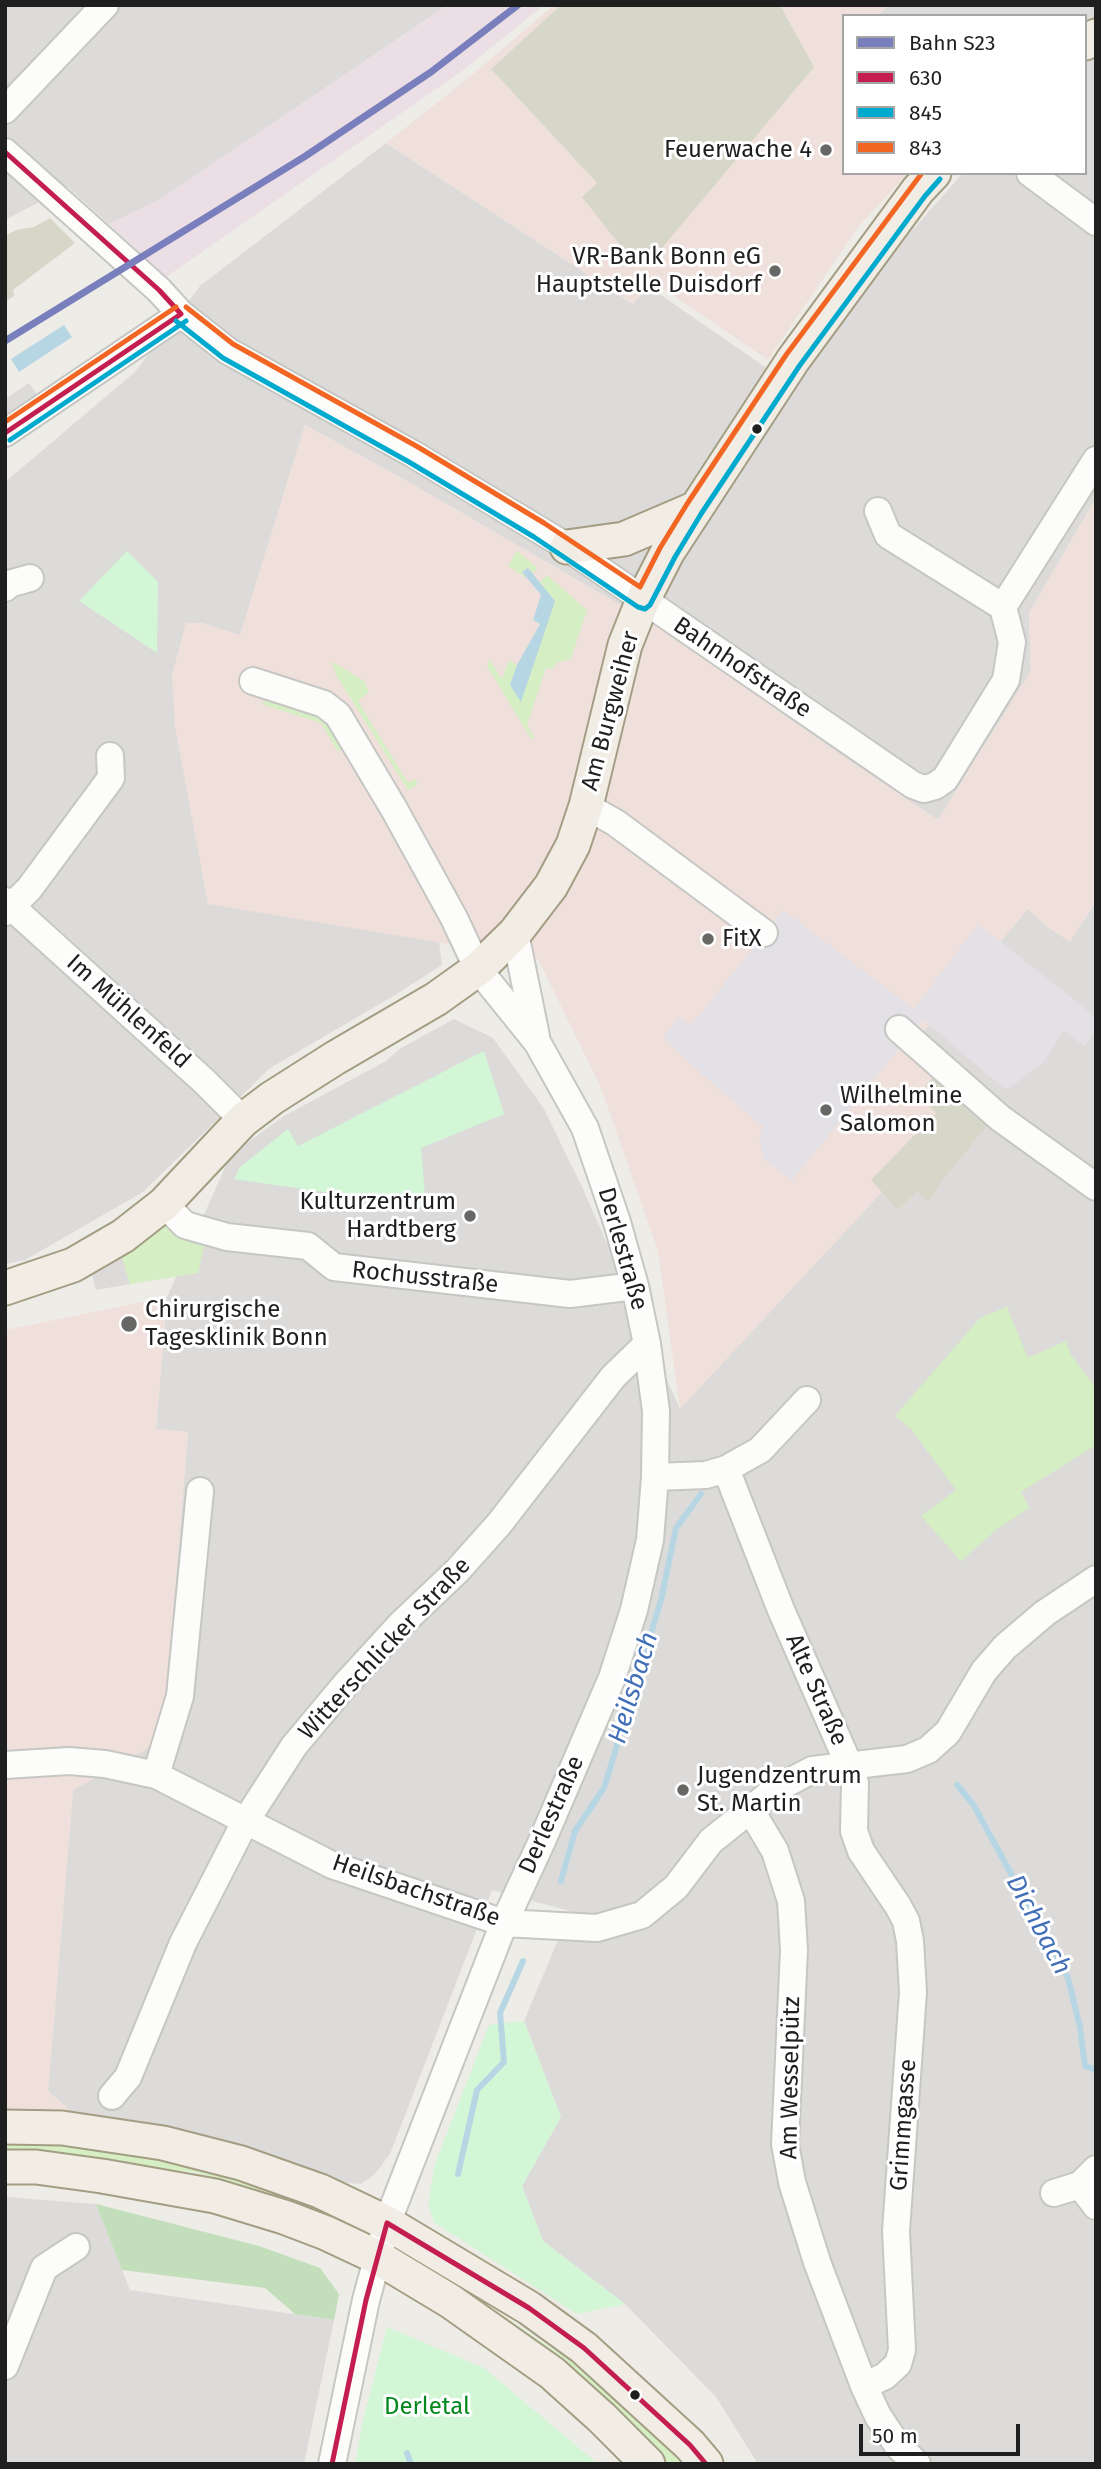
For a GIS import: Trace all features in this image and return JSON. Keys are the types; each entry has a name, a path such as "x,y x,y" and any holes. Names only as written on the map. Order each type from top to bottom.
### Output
{"main road":[{"name":"Am Burgweiher","path":"164,1203 243,1120 272,1098 436,999 478,969 515,933 551,886 573,845 586,806 625,645 643,600 667,553 793,359 902,211 932,175"},
{"path":"567,547 624,539 694,509"},
{"path":"5,1288 73,1265 122,1236 164,1203"},
{"path":"5,2127 62,2128 163,2143 241,2163 320,2191 387,2223 529,2308 584,2348 690,2445 706,2464"},
{"path":"5,2167 36,2167 102,2176 215,2196 294,2221 377,2257 450,2301 552,2373 648,2464"}],"street":[{"path":"5,110 105,5"},
{"name":"Bahnhofstraße","path":"5,152 159,290 181,314 228,351 413,454 567,547 913,785 924,789 945,779 1006,680 1012,642 1003,607"},
{"path":"1033,175 1096,222"},
{"path":"5,433 181,314"},
{"path":"878,511 888,535 1003,607 1096,460"},
{"path":"5,588 9,584 30,578"},
{"path":"253,681 324,704 338,715 394,808 454,918 478,969"},
{"name":"Im Mühlenfeld","path":"110,756 111,778 29,890 7,906 205,1082 243,1120"},
{"path":"586,806 616,823 764,933"},
{"name":"Derlestraße","path":"515,933 537,1042"},
{"name":"Derlestraße","path":"331,2464 387,2223 504,1923 612,1678 634,1610 649,1540 655,1478 656,1411 647,1344 635,1286 617,1222 585,1128 537,1042 478,969"},
{"path":"899,1029 1000,1118 1096,1187"},
{"name":"Rochusstraße","path":"164,1203 185,1225 227,1237 309,1246 334,1267 570,1294 635,1286"},
{"name":"Witterschlicker Straße","path":"112,2095 128,2077 183,1943 245,1822 295,1746 345,1685 400,1625 457,1571 499,1524 613,1377 647,1344"},
{"path":"655,1478 706,1475 726,1469 760,1450 807,1400"},
{"name":"Alte Straße","path":"726,1469 781,1610 849,1765 907,1759 928,1750 948,1732 984,1671 1005,1647 1045,1614 1096,1579"},
{"path":"156,1775 180,1696 200,1491"},
{"name":"Heilsbachstraße","path":"5,1765 69,1761 105,1764 156,1775 332,1865 504,1923 597,1928 642,1915 676,1886 710,1841 776,1788 812,1770 849,1765"},
{"name":"Grimmgasse","path":"849,1765 855,1783 854,1831 861,1852 906,1921 914,1992 896,2231 902,2350 898,2364 885,2376 864,2386"},
{"name":"Am Wesselpütz","path":"750,1809 775,1851 791,1901 794,1950 785,2144 792,2182 817,2262 864,2386"},
{"path":"1054,2193 1088,2177 1096,2206"},
{"path":"5,2366 44,2268 75,2248"},
{"path":"864,2386 878,2416 898,2446 917,2464"}],"shaded area":[{"path":"5,5 448,5 159,200 109,224 68,187 5,220"},
{"path":"448,5 544,5 462,71 166,277 109,224 159,200"},
{"path":"554,5 561,5 491,69 598,184 814,68 780,5 889,5 879,14 842,14 842,175 906,175 858,227 768,360 652,281 633,304 386,143"},
{"path":"561,5 780,5 814,67 661,249 630,258 582,197 597,183 491,69"},
{"path":"889,5 1096,5 1096,498 1029,613 1031,671 938,820 658,627 305,425 240,636 202,623 208,903 439,941 442,965 270,1068 143,1192 25,1260 5,1264 5,482 135,372 200,286 386,143 633,304 648,286 794,387 877,270 961,175 1087,175 1087,14 879,14"},
{"path":"50,218 75,243 13,290 14,296 5,302 5,236 16,230 34,227"},
{"path":"29,383 39,397 5,420 5,399"},
{"path":"305,425 658,627 938,820 1031,671 1029,613 1096,498 1096,900 1070,942 1028,909 911,1046 970,1098 680,1409 658,1251 601,1088 538,959 208,904 175,727 172,675 186,623 202,623 240,635"},
{"path":"1096,902 1096,2464 758,2464 716,2397 625,2304 543,2241 522,2186 561,2117 524,2021 570,1911 492,1890 390,2154 375,2174 361,2184 337,2182 173,2129 70,2111 48,2091 73,1790 152,1745 166,1697 188,1432 156,1429 167,1297 228,1161 284,1116 386,1061 401,1048 454,1019 493,1038 544,1109 583,1189 680,1409 911,1046 1028,909 1049,928 1070,941"},
{"path":"783,910 914,1009 978,924 1096,1017 1096,1030 1084,1046 1063,1030 1045,1061 1008,1089 1002,1087 923,1019 792,1180 763,1158 759,1136 763,1126 663,1038 678,1017 691,1026"},
{"path":"936,1074 998,1112 942,1181 929,1202 917,1191 898,1210 871,1180 936,1113 924,1100 931,1092 925,1086"},
{"path":"121,1252 130,1284 96,1290 90,1269"},
{"path":"167,1297 156,1429 188,1432 166,1697 152,1746 73,1790 48,2091 70,2111 5,2109 5,1330"},
{"path":"5,2197 96,2204 130,2290 334,2320 304,2464 5,2464"}],"green space":[{"path":"127,551 158,582 157,653 79,601"},
{"path":"517,551 538,568 533,573 528,568 522,572 526,578 508,566"},
{"path":"547,575 587,610 571,659 557,663 552,669 546,668 527,725 534,737 531,739 487,666 489,659 502,679 509,660 517,665 510,685 555,602 540,582"},
{"path":"331,661 364,681 369,692 358,701 408,783 415,779 418,784 408,790 336,675"},
{"path":"271,697 325,718 343,747 338,752 321,723 261,704"},
{"path":"484,1051 504,1114 421,1148 426,1207 234,1179 240,1167 288,1129 298,1146"},
{"path":"166,1215 206,1238 198,1273 130,1284 119,1247"},
{"path":"1007,1307 1028,1358 1066,1341 1071,1355 1096,1388 1096,1445 1021,1492 1029,1508 996,1530 961,1561 921,1516 956,1490 912,1430 895,1416 980,1318"},
{"path":"524,2021 561,2117 522,2186 543,2241 625,2304 577,2314 435,2223 428,2206 435,2164 489,2025"},
{"path":"5,2137 144,2153 296,2195 350,2223 277,2196 195,2172 5,2154"},
{"path":"96,2204 259,2246 320,2268 339,2294 334,2320 295,2314 265,2288 122,2270"},
{"path":"413,2259 446,2276 549,2347 595,2374 688,2464 665,2464 636,2433 412,2262"},
{"name":"Derletal","path":"387,2327 484,2368 598,2464 355,2464 363,2420"}],"water":[{"path":"64,325 72,337 19,372 11,359"},
{"path":"528,568 555,601 521,702 510,685 517,665 540,624 533,620 541,595 522,572"}],"waterway":[{"name":"Heilsbach","path":"561,1881 575,1831 604,1788 661,1600 676,1528 701,1494"},
{"name":"Dichbach","path":"957,1785 973,1804 1068,1978 1080,2027 1085,2066 1096,2070"},
{"name":"Heilsbach","path":"458,2174 477,2090 504,2062 500,2013 523,1961"},
{"name":"Heilsbach","path":"407,2453 411,2464"}],"rail line":[{"name":"S23","path":"5,341 304,157 431,72 518,5"}],"transit line":[{"name":"630","path":"5,152 159,290 181,314"},
{"name":"843","path":"186,307 233,344 418,447 544,523 640,587 687,504 786,355 921,175"},
{"name":"845","path":"176,321 223,358 409,462 534,537 638,607 645,609 650,605 701,514 800,365 940,179"},
{"name":"843","path":"5,422 176,307"},
{"name":"630","path":"5,433 181,314"},
{"name":"845","path":"10,440 186,321"},
{"name":"630","path":"387,2223 529,2308 584,2348 690,2445 706,2464"},
{"name":"630","path":"332,2464 366,2300 387,2223"}],"place":[{"name":"Feuerwache 4","path":"826,150"},
{"name":"VR-Bank Bonn eG Hauptstelle Duisdorf","path":"775,271"},
{"name":"FitX","path":"708,939"},
{"name":"Wilhelmine Salomon","path":"826,1110"},
{"name":"Kulturzentrum Hardtberg","path":"470,1216"},
{"name":"Chirurgische Tagesklinik Bonn","path":"129,1324"},
{"name":"Jugendzentrum St. Martin","path":"683,1790"}]}
